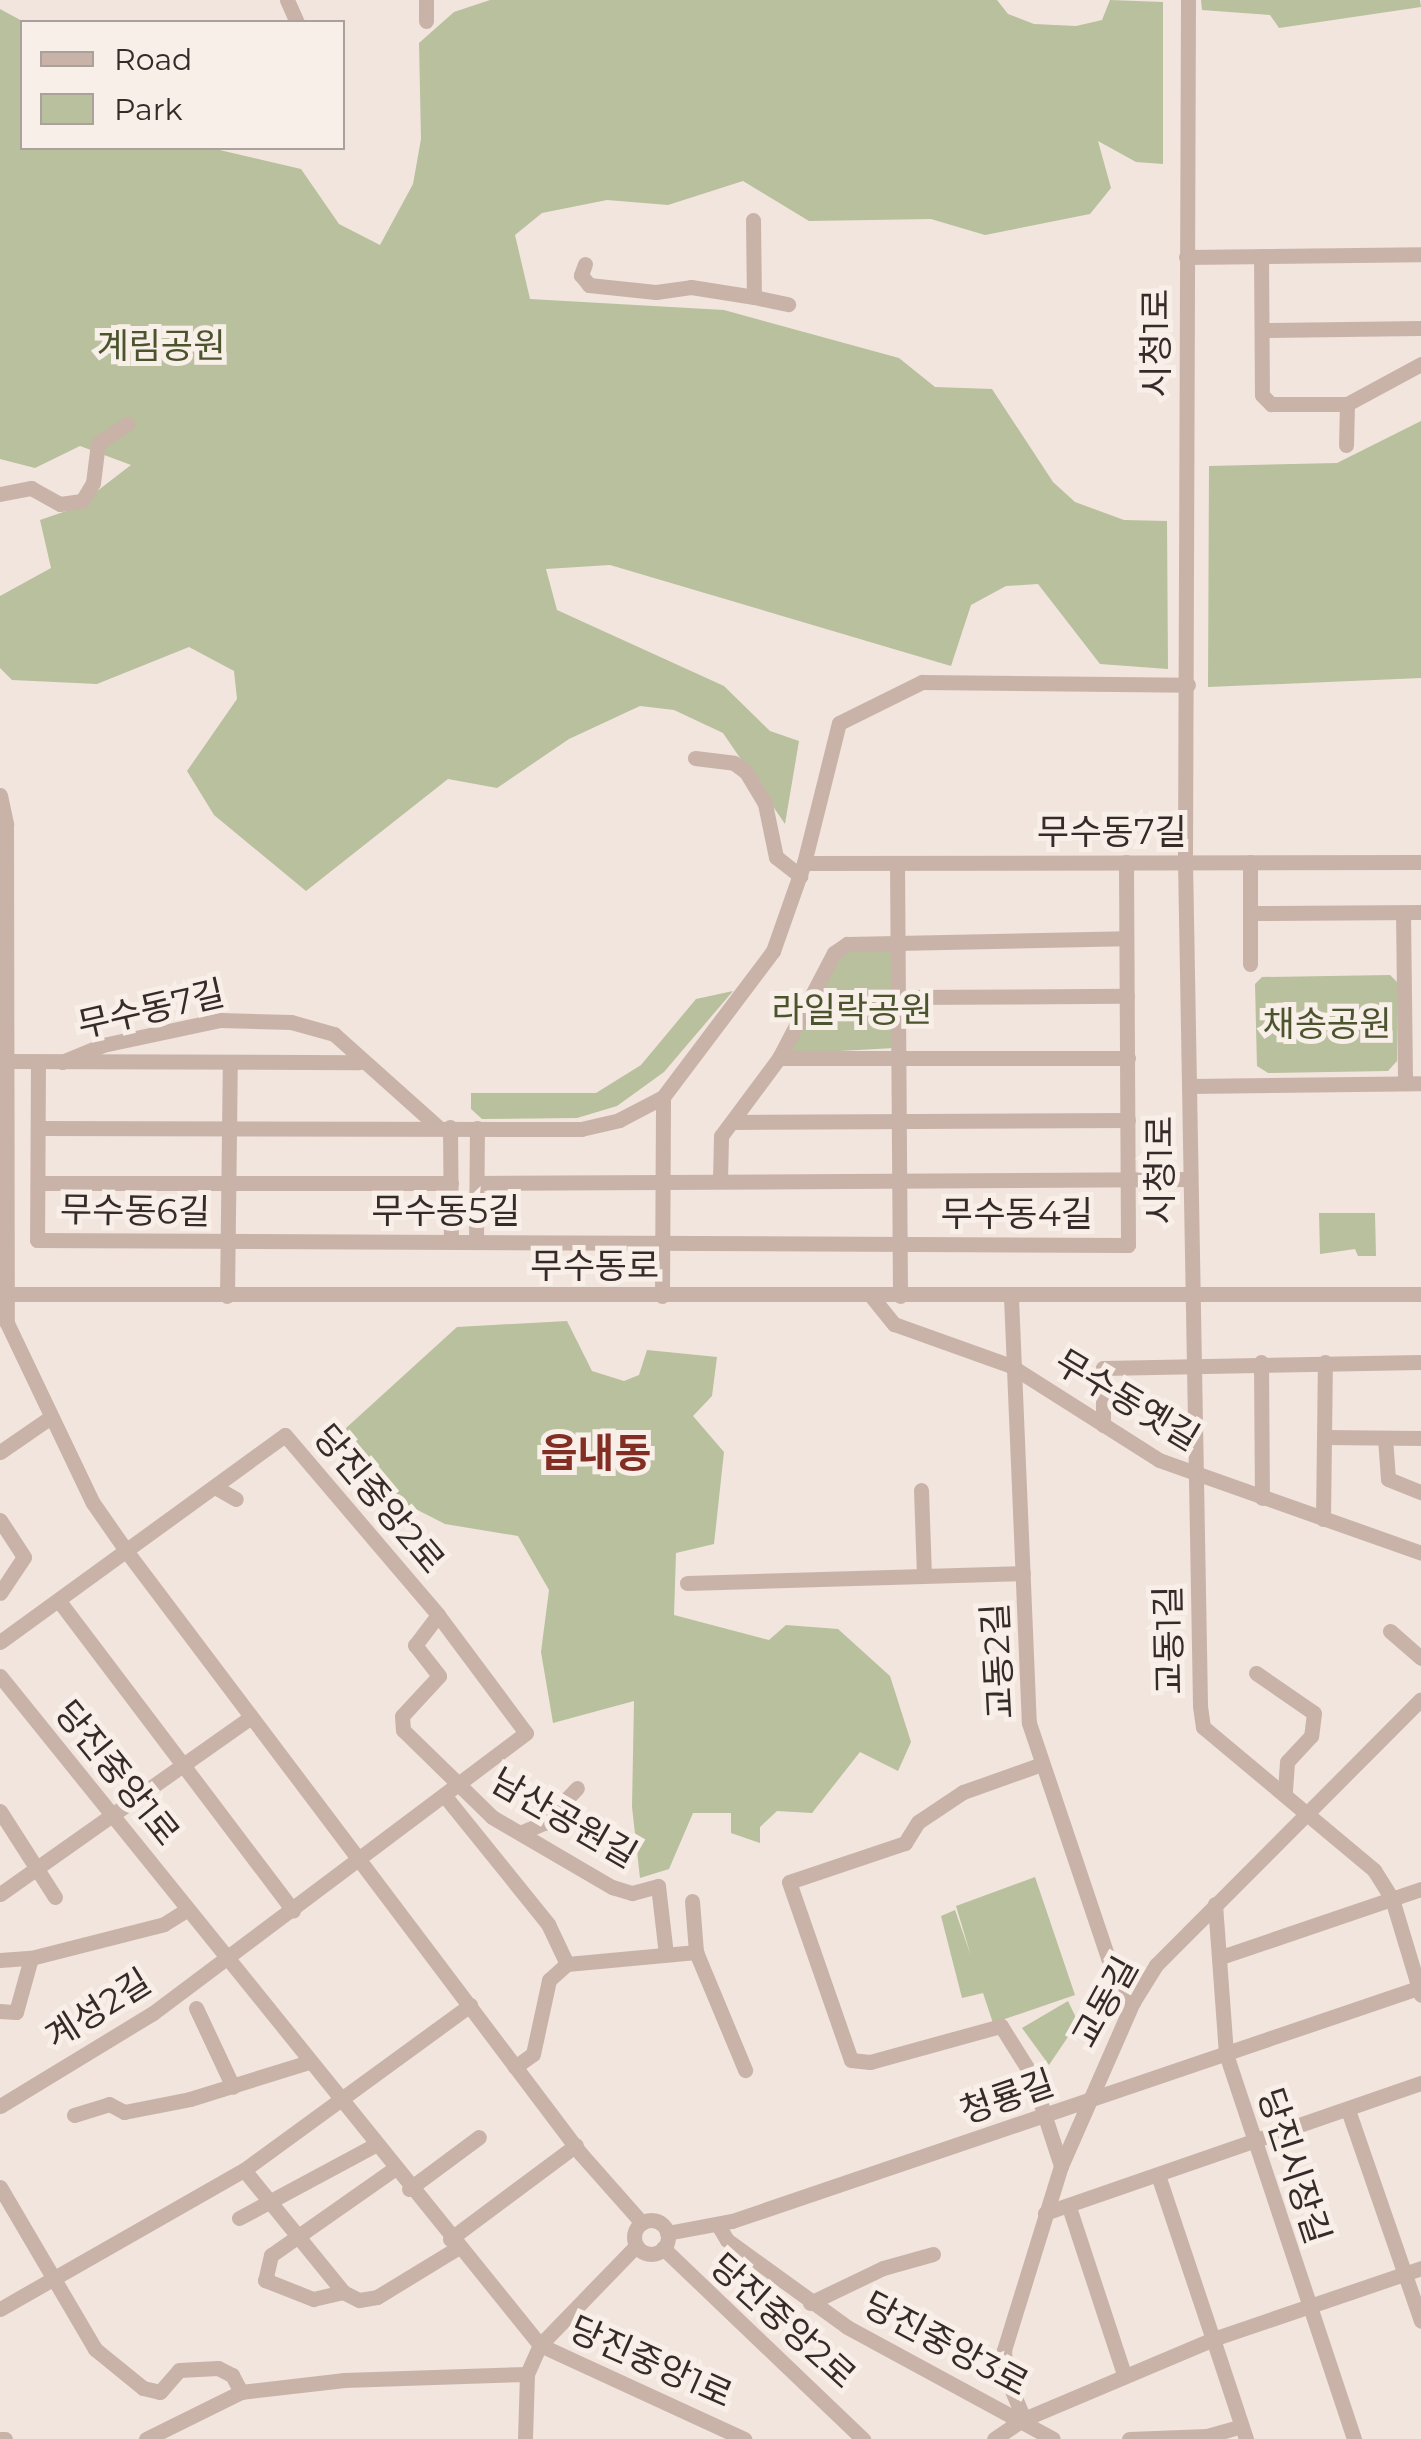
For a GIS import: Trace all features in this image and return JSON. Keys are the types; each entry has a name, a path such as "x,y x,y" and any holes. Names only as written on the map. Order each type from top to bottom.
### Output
{"street":[{"path":"426,0 426,21"},
{"name":"시청1로","path":"1188,0 1186,861 1191,1296"},
{"path":"753,220 754,297"},
{"path":"1186,256 1421,254"},
{"path":"1261,256 1262,395 1271,404 1347,404 1421,364"},
{"path":"585,264 581,275 589,285 656,292 691,287 788,304"},
{"path":"1262,330 1421,328"},
{"path":"1346,445 1347,404"},
{"path":"0,494 30,488 60,504 82,501 93,484 98,443 128,424"},
{"path":"39,1128 582,1128 619,1120 663,1097 773,951 802,870 839,723 922,682 1188,685"},
{"path":"695,758 734,763 746,772 765,804 776,857 802,870"},
{"path":"0,795 6,1061 2,1101 2,1294 7,1324 93,1503 127,1552 515,2066 642,2222"},
{"name":"무수동4길","path":"663,1240 1128,1245 1126,862"},
{"path":"1250,862 1250,964"},
{"name":"무수동7길","path":"802,870 897,863 1421,862"},
{"name":"무수동4길","path":"897,863 900,1296"},
{"path":"1189,1086 1413,1083 1403,912"},
{"path":"1250,913 1421,912"},
{"path":"720,1181 722,1136 778,1058 834,954 854,941 1126,938"},
{"path":"899,997 1127,996"},
{"name":"무수동7길","path":"62,1062 103,1044 250,1017 334,1034 359,1062 443,1127"},
{"path":"778,1058 1128,1058"},
{"name":"무수동7길","path":"6,1061 359,1062"},
{"name":"무수동6길","path":"38,1062 37,1240 228,1242"},
{"name":"무수동6길","path":"228,1296 230,1063"},
{"path":"662,1296 663,1097"},
{"path":"733,1122 1128,1120"},
{"path":"443,1127 451,1184 452,1241"},
{"path":"476,1128 476,1241"},
{"path":"1128,1180 1190,1179"},
{"name":"무수동4길","path":"663,1182 1128,1180"},
{"name":"무수동5길","path":"477,1184 663,1182"},
{"name":"무수동6길","path":"38,1184 229,1184"},
{"path":"229,1184 451,1184"},
{"name":"무수동5길","path":"228,1242 663,1240"},
{"name":"무수동로","path":"2,1294 1421,1294"},
{"path":"1191,1296 1196,1476"},
{"name":"무수동옛길","path":"872,1297 894,1324 1011,1366 1103,1425 1196,1476 1421,1553"},
{"name":"교동2길","path":"1011,1297 1029,1723 1038,1765 1108,1958 1133,2002"},
{"path":"1262,1362 1262,1498"},
{"path":"1323,1519 1324,1362"},
{"path":"1103,1425 1103,1368 1421,1362"},
{"path":"0,1452 51,1416"},
{"name":"당진중앙2로","path":"1,1639 285,1435 438,1615 526,1733"},
{"path":"1326,1437 1421,1438"},
{"path":"1385,1438 1388,1478 1421,1492"},
{"name":"교동1길","path":"1196,1476 1203,1727 1374,1870 1392,1899"},
{"path":"216,1487 236,1499"},
{"path":"921,1490 924,1575"},
{"path":"0,1520 24,1557 0,1593"},
{"path":"687,1583 1023,1573"},
{"path":"58,1600 293,1910"},
{"name":"당진중앙2로","path":"438,1615 415,1644 440,1676 402,1716 403,1730 450,1791"},
{"path":"1390,1631 1421,1658"},
{"path":"1256,1673 1314,1713 1312,1736 1287,1762 1286,1794"},
{"name":"당진중앙1로","path":"0,1676 453,2244 540,2345 744,2439"},
{"name":"교동길","path":"1024,2419 1005,2374 1004,2350 1061,2166 1133,2002 1156,1965 1421,1699"},
{"path":"0,1894 38,1871 251,1716"},
{"name":"남산공원길","path":"526,1733 450,1791 612,1887 632,1892 658,1886 666,1954"},
{"path":"1038,1765 963,1792 918,1822 905,1843 790,1882 851,2060 870,2062 1000,2026 1031,2074 1061,2166"},
{"path":"520,1833 544,1823 576,1788"},
{"path":"225,1958 450,1791 548,1924 567,1964"},
{"path":"0,1811 55,1897"},
{"path":"1221,1957 1421,1890"},
{"path":"1392,1899 1420,1990"},
{"path":"692,1902 696,1952 746,2070"},
{"name":"당진시장길","path":"1216,1904 1226,2054 1354,2439"},
{"path":"0,1960 32,1958 164,1924 188,1909"},
{"path":"515,2066 533,2054 549,1980 567,1964 696,1952"},
{"path":"0,2011 16,2012 32,1958"},
{"name":"계성2길","path":"0,2106 153,2014 225,1958"},
{"name":"청룡길","path":"636,2246 650,2254 665,2240 1420,1990"},
{"path":"0,2308 244,2170 343,2103 470,2005"},
{"path":"196,2008 233,2088"},
{"path":"74,2115 109,2104 124,2112 233,2088 309,2062"},
{"path":"1046,2213 1160,2178 1421,2083"},
{"path":"1348,2110 1421,2321"},
{"path":"409,2189 478,2137"},
{"path":"239,2218 375,2144"},
{"path":"244,2170 343,2292 359,2300 377,2297 453,2244 576,2145"},
{"path":"343,2292 313,2299 265,2280 271,2255 302,2239 394,2169"},
{"path":"1129,2439 1244,2432 1160,2178"},
{"path":"0,2187 95,2349 142,2388 160,2392 179,2370 218,2368 232,2375 241,2392"},
{"path":"1069,2207 1124,2374"},
{"path":"642,2222 657,2221 665,2240"},
{"path":"525,2439 527,2374 540,2345 636,2246 642,2222"},
{"name":"당진중앙3로","path":"718,2225 727,2240 810,2303 1024,2419 1053,2439"},
{"name":"당진중앙2로","path":"665,2240 863,2439"},
{"name":"당진중앙3로","path":"810,2303 883,2268 934,2254"},
{"path":"994,2439 1024,2419 1124,2374 1213,2339 1421,2268"},
{"path":"146,2439 241,2392 344,2380 527,2374"}],"green space":[{"name":"계림공원","path":"490,0 997,0 1008,14 1034,24 1076,26 1102,20 1110,0 1163,2 1163,164 1136,162 1098,141 1111,188 1090,214 985,235 931,219 809,221 743,181 668,205 607,200 542,213 515,235 530,299 724,310 899,358 935,387 992,389 1053,482 1075,502 1124,520 1167,521 1168,669 1100,664 1038,584 1006,586 971,605 951,666 610,565 546,569 557,610 724,686 770,731 799,741 785,824 723,733 674,710 640,706 569,739 497,788 448,779 306,891 214,815 187,771 237,699 234,671 189,647 97,684 12,680 0,668 0,596 51,568 40,520 75,508 131,465 80,446 35,468 0,459 0,9 20,20 20,150 220,150 301,169 339,224 380,245 413,184 421,139 419,43 454,12"},
{"path":"1201,0 1420,0 1421,7 1279,28 1270,15 1202,10"},
{"path":"1421,421 1421,678 1208,687 1209,466 1337,463"},
{"name":"라일락공원","path":"848,946 893,949 894,1048 786,1054 835,954"},
{"name":"채송공원","path":"1390,975 1398,983 1397,1061 1388,1071 1268,1073 1257,1066 1255,984 1262,977"},
{"path":"733,991 664,1072 617,1106 577,1118 482,1119 471,1109 471,1093 596,1093 641,1065 696,999"},
{"path":"1319,1213 1375,1213 1376,1256 1358,1256 1355,1249 1320,1254"},
{"path":"567,1321 592,1371 624,1381 639,1375 647,1350 717,1357 712,1396 693,1416 724,1452 714,1544 676,1553 674,1615 769,1640 786,1625 838,1629 890,1676 911,1742 898,1771 860,1752 812,1813 777,1811 760,1827 760,1843 731,1833 731,1813 693,1813 669,1869 640,1878 632,1807 634,1701 553,1723 541,1652 549,1590 518,1536 445,1524 353,1477 346,1428 457,1327"},
{"path":"1035,1877 1075,1995 993,2023 983,1993 962,1998 941,1916 955,1910 971,1956 956,1906"},
{"path":"1068,2001 1078,2022 1049,2065 1022,2028"}],"district":[{"name":"읍내동","path":"596,1453"}]}
